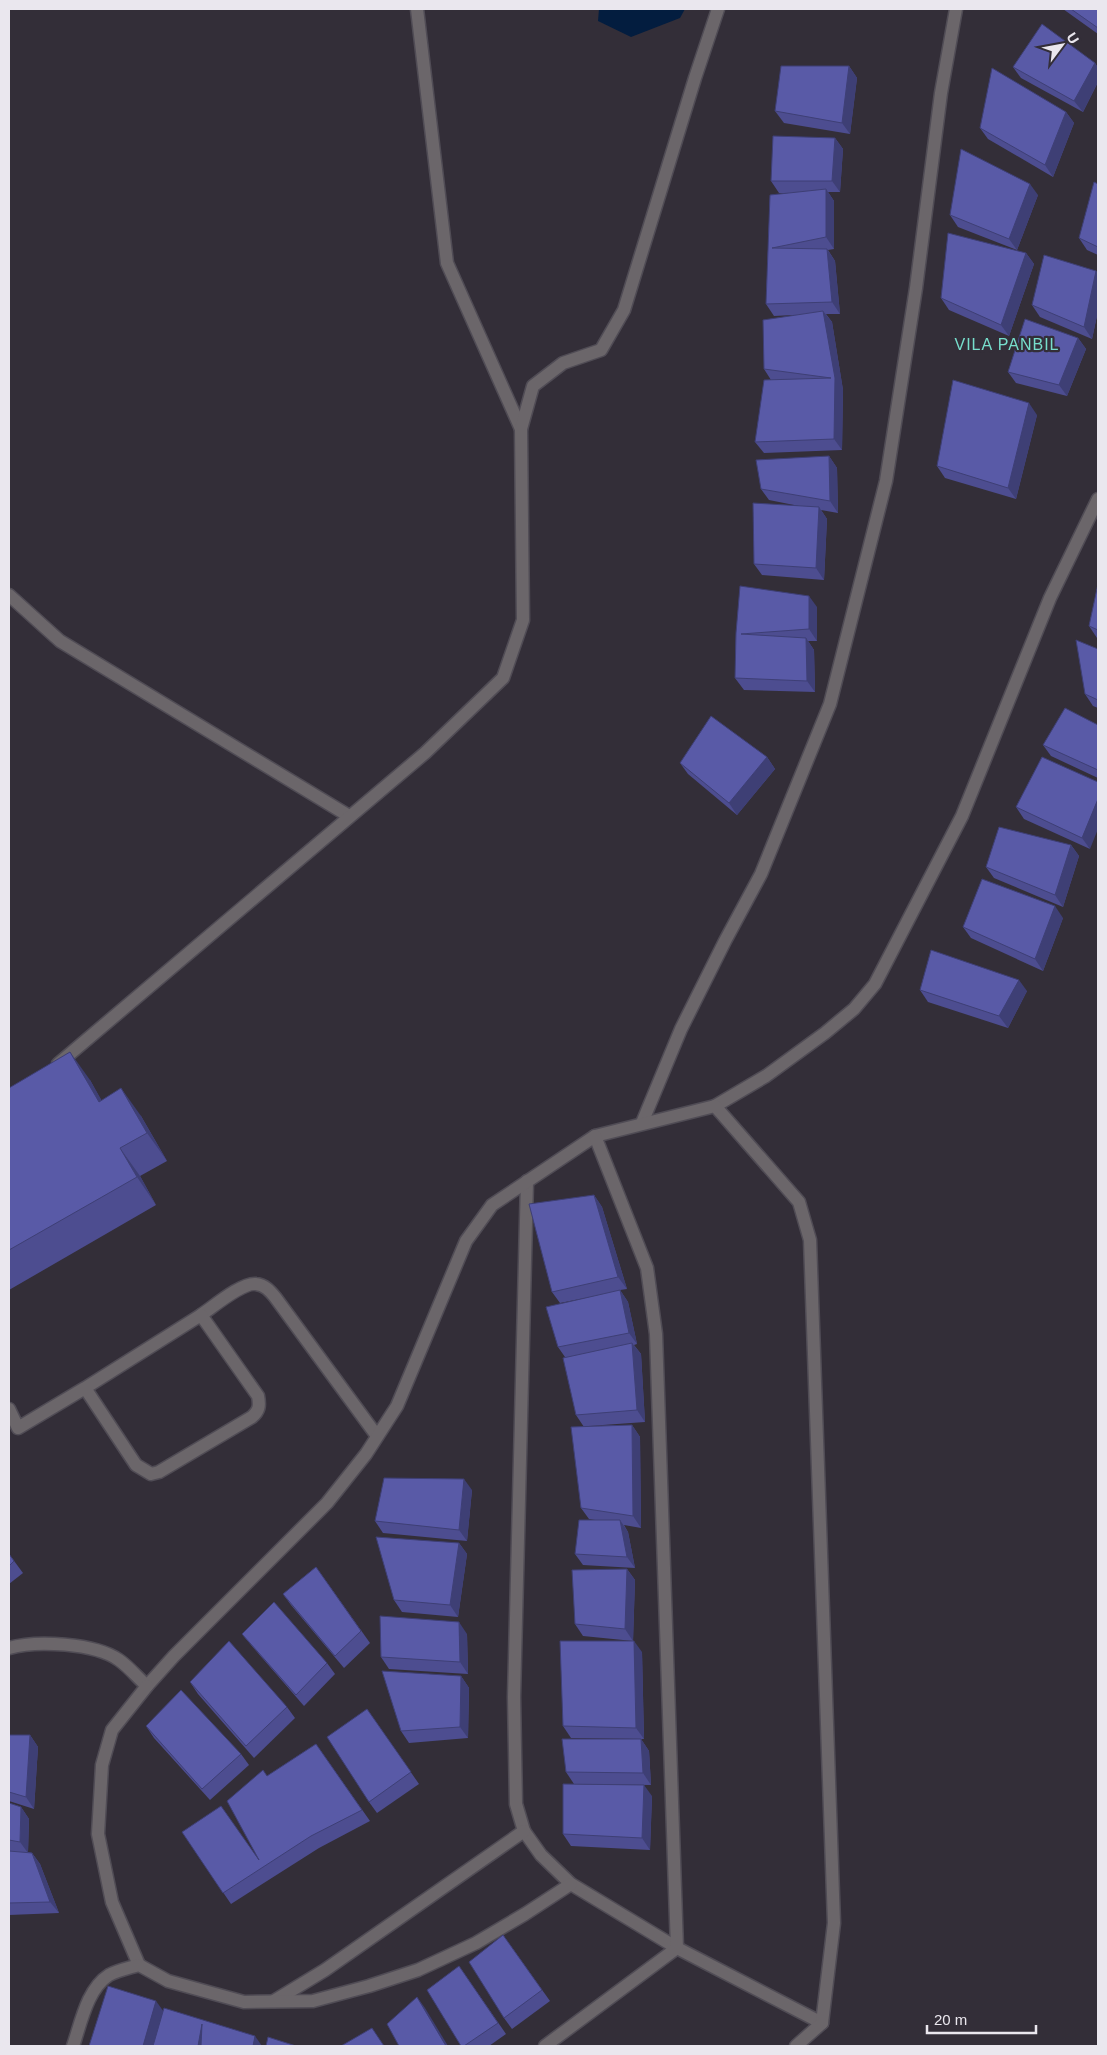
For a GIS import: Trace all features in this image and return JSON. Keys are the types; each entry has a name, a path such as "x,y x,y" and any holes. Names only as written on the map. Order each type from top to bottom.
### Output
{"street":[{"path":"418,9 447,263 521,429"},
{"path":"50,1071 425,753 502,678 523,620 521,429 533,386 563,363 601,350 624,310 718,9"},
{"path":"642,1124 681,1029 724,941 761,874 830,704 886,481 916,288 941,93 956,9"},
{"path":"139,1966 112,1902 98,1834 102,1766 112,1730 174,1656 327,1503 366,1454 396,1406 466,1242 492,1205 595,1136 715,1106 766,1076 825,1033 854,1009 875,984 962,816 1050,598 1098,499"},
{"path":"9,595 60,641 349,816"},
{"path":"715,1106 799,1202 810,1240 834,1923 822,2023 796,2046"},
{"path":"595,1136 647,1268 656,1334 677,1948"},
{"path":"527,1181 514,1697 516,1804 524,1831 541,1855 571,1884 677,1948 822,2023"},
{"path":"9,1410 18,1428 201,1316 243,1286 254,1283 265,1287 275,1297 378,1436"},
{"path":"85,1388 136,1465 151,1474 159,1472 252,1417 260,1406 258,1396 201,1316"},
{"path":"9,1648 21,1645 83,1646 118,1659 148,1686"},
{"path":"273,2002 325,1970 524,1831"},
{"path":"73,2046 91,1996 100,1984 119,1970 139,1966 168,1981 223,1998 244,2002 313,2001 370,1986 418,1970 476,1943 571,1884"},
{"path":"545,2046 677,1948"}],"water":[{"path":"599,9 685,9 680,18 631,37 598,21"}],"building":[{"path":"1071,9 1098,9 1098,28"},
{"path":"1042,24 1095,63 1074,101 1013,67"},
{"path":"781,66 849,66 842,123 775,111"},
{"path":"992,68 1066,112 1045,165 980,128"},
{"path":"773,136 835,138 832,181 771,181"},
{"path":"961,149 1030,184 1009,239 950,215"},
{"path":"1094,182 1098,184 1098,247 1079,238"},
{"path":"826,189 826,237 772,248 827,249 832,302 766,304 770,195"},
{"path":"948,233 1026,253 1001,325 941,298"},
{"path":"1044,255 1096,271 1084,327 1032,305"},
{"path":"823,311 835,378 834,439 755,442 764,380 831,378 764,369 763,320"},
{"path":"1025,319 1078,338 1059,385 1008,372"},
{"path":"953,380 1029,403 1008,488 937,466"},
{"path":"829,456 830,501 761,489 756,460"},
{"path":"753,503 819,507 816,568 754,564"},
{"path":"1098,584 1098,630 1089,626"},
{"path":"740,586 809,596 809,629 741,634 806,638 807,681 735,678"},
{"path":"1076,640 1098,649 1098,700 1085,694"},
{"path":"1065,708 1098,725 1098,770 1043,745"},
{"path":"711,716 767,757 729,803 680,763"},
{"path":"1042,757 1098,782 1098,799 1082,838 1016,807"},
{"path":"999,827 1071,845 1055,895 986,867"},
{"path":"982,879 1055,906 1035,959 963,927"},
{"path":"931,950 1019,980 999,1016 920,990"},
{"path":"70,1052 99,1102 121,1088 147,1133 120,1148 137,1177 9,1250 9,1088"},
{"path":"594,1195 618,1277 552,1292 529,1204"},
{"path":"620,1290 629,1333 558,1347 546,1307"},
{"path":"632,1343 637,1410 576,1415 563,1358"},
{"path":"632,1425 633,1516 581,1508 571,1427"},
{"path":"384,1478 464,1479 459,1530 375,1521"},
{"path":"579,1520 620,1520 627,1557 575,1554"},
{"path":"376,1537 459,1543 450,1605 394,1600"},
{"path":"9,1554 14,1561 9,1566"},
{"path":"316,1567 361,1631 335,1656 283,1594"},
{"path":"627,1569 625,1629 575,1624 572,1570"},
{"path":"274,1602 327,1663 296,1695 242,1634"},
{"path":"380,1616 459,1622 460,1662 381,1657"},
{"path":"229,1641 287,1707 246,1746 190,1682"},
{"path":"560,1641 634,1641 636,1728 563,1726"},
{"path":"382,1671 461,1676 460,1727 401,1731"},
{"path":"181,1690 241,1754 202,1789 146,1726"},
{"path":"367,1709 411,1772 369,1802 327,1737"},
{"path":"9,1735 30,1735 26,1797 9,1792"},
{"path":"562,1739 641,1739 643,1773 566,1772"},
{"path":"316,1744 362,1810 311,1836 223,1893 182,1832 221,1806 259,1860 227,1801 263,1770 267,1776"},
{"path":"563,1784 644,1785 642,1838 563,1834"},
{"path":"9,1803 21,1807 20,1842 9,1840"},
{"path":"9,1851 32,1853 50,1902 9,1903"},
{"path":"503,1935 542,1990 504,2018 469,1962"},
{"path":"459,1966 498,2023 464,2046 461,2046 427,1990"},
{"path":"108,1986 156,2001 143,2046 89,2046"},
{"path":"417,1997 446,2046 399,2046 387,2024"},
{"path":"164,2008 255,2036 253,2046 201,2046 202,2024 198,2046 153,2046"},
{"path":"372,2028 384,2046 341,2046"},
{"path":"268,2037 296,2046 266,2046"}],"district":[{"name":"VILA PANBIL","path":"1007,344"}]}
